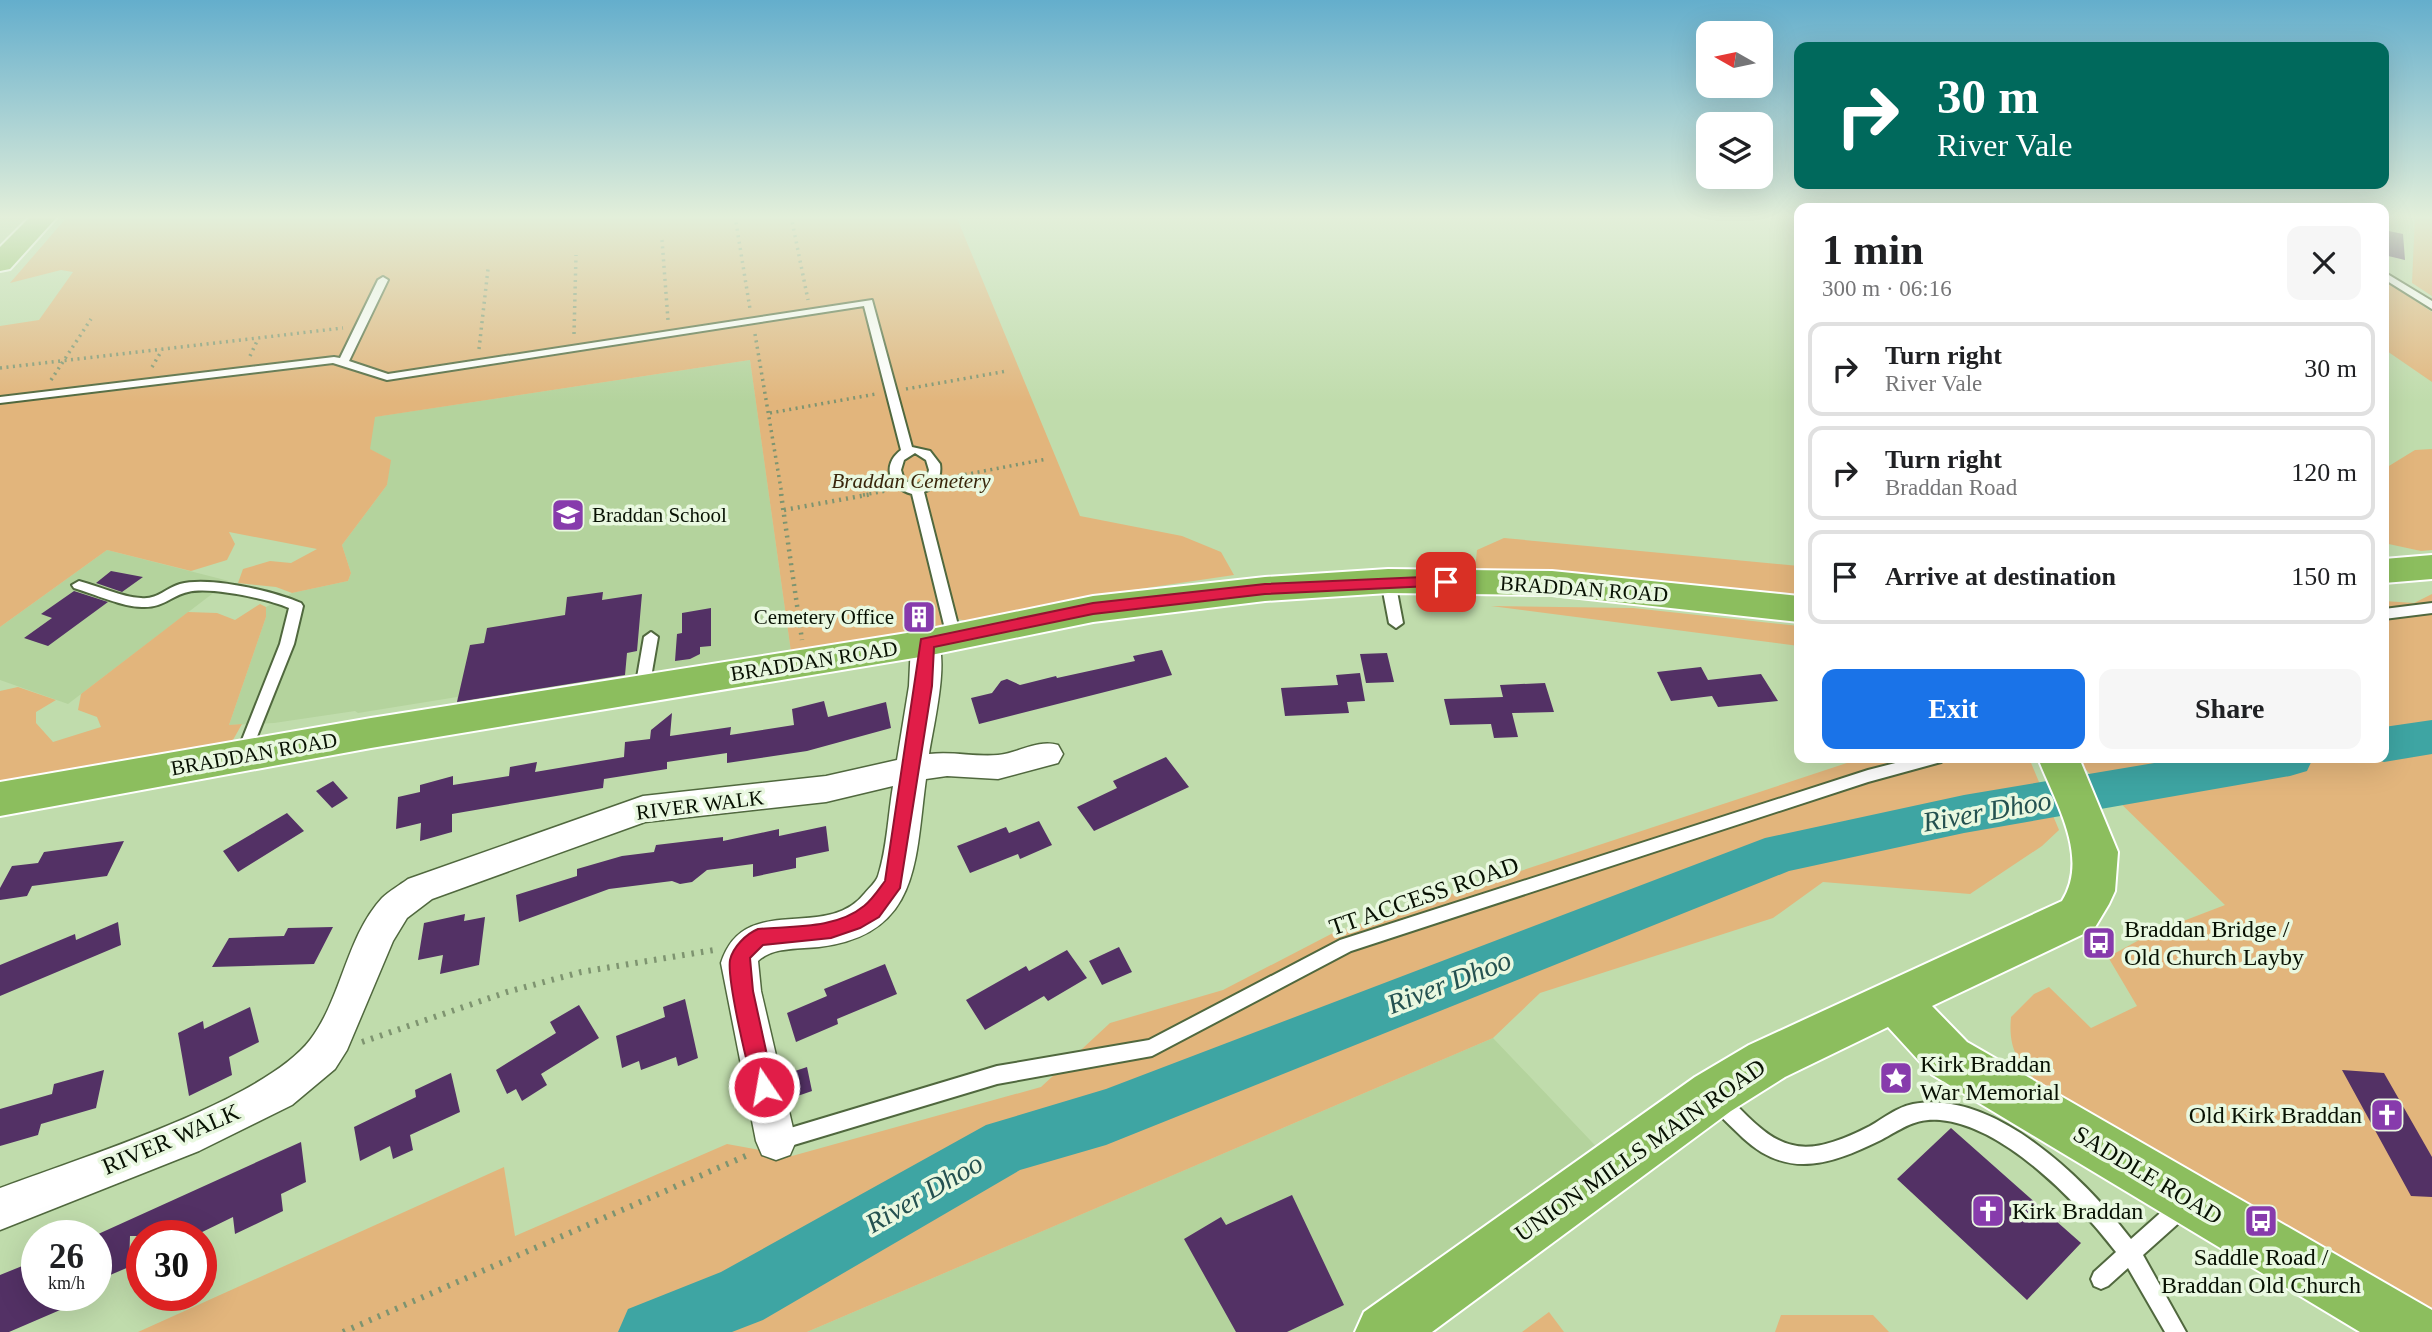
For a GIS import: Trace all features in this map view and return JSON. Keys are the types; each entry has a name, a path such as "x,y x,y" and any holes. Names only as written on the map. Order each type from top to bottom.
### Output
{"highway":[{"path":"2389,571 2432,567"},
{"name":"BRADDAN ROAD","path":"0,799 940,640 1093,609 1265,589 1388,582 1552,583 1794,608"},
{"name":"UNION MILLS MAIN ROAD","path":"1384,1332 1713,1094 1767,1061 2078,915 2093,891 2096,852 2061,763"},
{"name":"SADDLE ROAD","path":"1896,1002 1949,1058 2414,1332"}],"street":[{"path":"776,1141 743,991 739,963 742,953 758,938 831,930 872,911 894,883 924,686 940,640"},
{"name":"RIVER WALK","path":"0,1209 184,1137 278,1092 321,1056 336,1048 378,933 395,908 420,889 643,809 825,789 911,769 947,764 998,767 1047,754"}],"lane":[{"path":"2389,278 2432,306"},
{"path":"344,361 383,280"},
{"path":"0,400 344,361 374,375 387,377 868,302 907,450"},
{"path":"907,450 919,450 930,456 933,481 930,486 910,489 897,481 895,462 907,450"},
{"path":"910,489 940,640"},
{"path":"1388,582 1396,623"},
{"path":"79,585 140,603 158,602 183,588 202,585 277,598 296,606 287,644 242,756"},
{"path":"2389,613 2432,608"},
{"path":"642,689 651,636"},
{"name":"TT ACCESS ROAD","path":"776,1141 997,1075 1152,1048 1346,945 1868,776 1917,763"},
{"path":"1713,1094 1753,1138 1791,1158 1834,1151 1913,1113 1956,1113 1987,1123 2007,1136 2090,1206 2128,1252 2176,1332"},
{"path":"2101,1279 2128,1252 2190,1200"}],"path":[{"path":"477,364 487,278"},
{"path":"574,349 576,278"},
{"path":"665,278 669,334"},
{"path":"745,278 770,412 804,662"},
{"path":"803,278 810,311"},
{"path":"40,396 91,319"},
{"path":"0,368 360,326"},
{"path":"770,412 1007,371"},
{"path":"933,481 1047,459"},
{"path":"784,510 910,489"},
{"path":"336,1048 454,1013 507,992 581,972 722,948 742,953"},
{"path":"343,1332 703,1177 776,1141"}],"shaded area":[{"name":"Braddan School","path":"750,360 791,652 457,703 457,697 358,713 355,711 274,723 229,725 266,617 266,607 292,593 348,581 351,573 342,545 387,485 390,460 369,449 374,417"},
{"path":"107,550 229,581 68,704 0,680 0,627"},
{"path":"1493,1038 1609,1160 1359,1332 807,1332"}],"green space":[{"name":"Braddan Cemetery","path":"14,278 29,278 10,283"},
{"name":"Braddan Cemetery","path":"69,278 982,278 1080,516 1182,536 1221,552 1234,575 1112,593 967,621 953,620 940,626 791,652 750,360 375,417 370,449 391,460 387,485 342,545 351,573 348,581 292,593 276,587 238,583 243,569 270,561 291,563 317,549 229,532 235,544 227,560 191,571 107,550 0,627 0,326 39,320"},
{"path":"2412,278 2432,278 2432,296 2412,283"},
{"path":"2389,283 2432,312 2432,382 2389,352"},
{"path":"2432,449 2432,550 2421,551 2389,544 2389,466 2415,450"},
{"path":"1504,538 1794,566 1794,598 1475,570 1477,550"},
{"path":"2432,594 2432,1325 2052,1097 2020,1062 2012,1043 2011,1031 2011,1017 2034,994 2049,987 2091,1028 2137,1006 2108,957 2152,933 2225,905 2079,763 2389,763 2389,601 2414,603"},
{"path":"260,604 266,607 266,617 229,725 242,724 229,747 0,787 0,691 18,687 56,700 36,712 36,723 53,742 101,727 97,717 78,710 81,694 188,612 217,613 235,620"},
{"path":"1491,606 1633,608 1794,625 1794,645"},
{"path":"1847,763 2031,763 2059,830 2042,846 1970,894 1823,882 1773,918 1540,993 1493,1038 807,1332 138,1332 185,1311 217,1311 217,1296 504,1167 515,1236 727,1144 792,1156 1041,1087 1110,1023 1223,990 1333,933"},
{"path":"1549,1312 1564,1332 1522,1332"},
{"path":"1781,1315 1873,1315 1889,1332 1775,1332"}],"building":[{"path":"111,571 143,577 122,592 96,583"},
{"path":"74,591 108,602 48,646 24,638 52,618 41,614"},
{"path":"603,592 602,600 642,594 637,651 627,653 625,675 457,702 470,645 484,643 487,628 565,615 567,597"},
{"path":"711,608 711,646 700,647 700,654 690,659 675,661 677,634 682,633 682,613"},
{"path":"1162,650 1172,675 979,724 971,698 992,693 1001,681 1007,679 1020,685 1056,676 1057,678 1135,661 1133,656"},
{"path":"1387,653 1394,682 1366,683 1360,654"},
{"path":"1701,667 1708,680 1761,674 1778,701 1718,707 1712,696 1671,701 1657,672"},
{"path":"1360,673 1365,701 1347,702 1349,713 1285,716 1281,688 1338,685 1336,675"},
{"path":"1545,683 1554,712 1512,713 1518,737 1494,738 1491,724 1450,725 1444,699 1503,697 1500,685"},
{"path":"824,701 828,717 886,702 891,728 807,751 727,763 727,753 667,762 667,769 604,779 603,788 452,814 452,832 420,841 421,823 396,829 398,797 420,792 420,785 453,776 453,785 509,776 510,767 537,762 535,772 624,757 625,742 650,739 651,730 672,713 670,736 731,727 730,735 794,725 792,709"},
{"path":"1166,757 1189,787 1094,831 1077,807 1117,788 1113,781"},
{"path":"333,781 348,798 332,808 316,791"},
{"path":"287,813 304,831 238,872 223,851"},
{"path":"1039,821 1052,845 1020,859 1018,854 970,873 957,846 1006,827 1009,833"},
{"path":"826,826 829,851 796,858 796,868 753,877 753,864 707,870 692,882 680,884 672,881 609,889 519,922 516,895 577,876 577,869 622,856 654,852 656,845 723,837 723,841 779,829 779,836"},
{"path":"124,841 107,876 32,886 27,896 0,900 0,888 12,866 38,863 44,852"},
{"path":"465,914 464,921 485,917 479,965 440,974 443,955 418,960 424,923"},
{"path":"118,922 121,945 0,996 0,965 75,934 76,940"},
{"path":"333,927 314,964 212,967 229,938 284,936 288,928"},
{"path":"1119,947 1132,972 1102,985 1089,961"},
{"path":"1067,950 1087,978 1048,1001 1044,996 985,1030 966,1000 1026,966 1029,971"},
{"path":"885,964 897,994 837,1019 838,1024 796,1042 787,1013 827,996 824,989"},
{"path":"685,999 698,1058 678,1066 676,1057 641,1070 639,1061 622,1068 616,1036 665,1017 663,1007"},
{"path":"579,1005 599,1038 541,1074 547,1085 522,1101 516,1089 507,1094 496,1070 556,1033 550,1022"},
{"path":"250,1007 259,1042 229,1057 232,1075 189,1096 178,1033 203,1021 204,1029"},
{"path":"807,1067 812,1091 789,1099 783,1075"},
{"path":"104,1070 96,1108 41,1124 38,1135 0,1146 0,1109 52,1094 54,1084"},
{"name":"Old Kirk Braddan","path":"2342,1070 2384,1073 2432,1157 2432,1197 2411,1196"},
{"path":"451,1073 460,1112 410,1135 413,1150 393,1159 390,1146 360,1161 354,1127 416,1097 415,1090"},
{"name":"Kirk Braddan","path":"1951,1128 2081,1243 2027,1300 1897,1179"},
{"path":"301,1142 306,1182 281,1194 283,1211 235,1234 233,1217 217,1225 217,1220 129,1220"},
{"path":"1292,1195 1344,1305 1287,1332 1236,1332 1184,1239 1221,1217 1226,1225"},
{"path":"126,1221 126,1268 112,1274 112,1228"},
{"path":"21,1266 21,1311 58,1311 9,1332 0,1332 0,1275"}],"waterway":[{"name":"River Dhoo","path":"2389,743 2432,737"},
{"name":"River Dhoo","path":"651,1332 740,1297 1007,1145 1106,1117 1783,852 1964,814 2261,763"}],"place":[{"name":"Braddan School","path":"568,515"},
{"name":"Cemetery Office","path":"919,617"},
{"name":"Braddan Bridge / Old Church Layby","path":"2099,943"},
{"name":"Kirk Braddan War Memorial","path":"1896,1078"},
{"name":"Old Kirk Braddan","path":"2387,1115"},
{"name":"Kirk Braddan","path":"1988,1211"},
{"name":"Saddle Road / Braddan Old Church","path":"2261,1221"}],"route":[{"path":"764,1087 743,991 739,963 742,953 758,938 831,930 853,922 872,911 894,883 924,686 926,643 1093,609 1265,589 1388,582 1446,582"}]}
